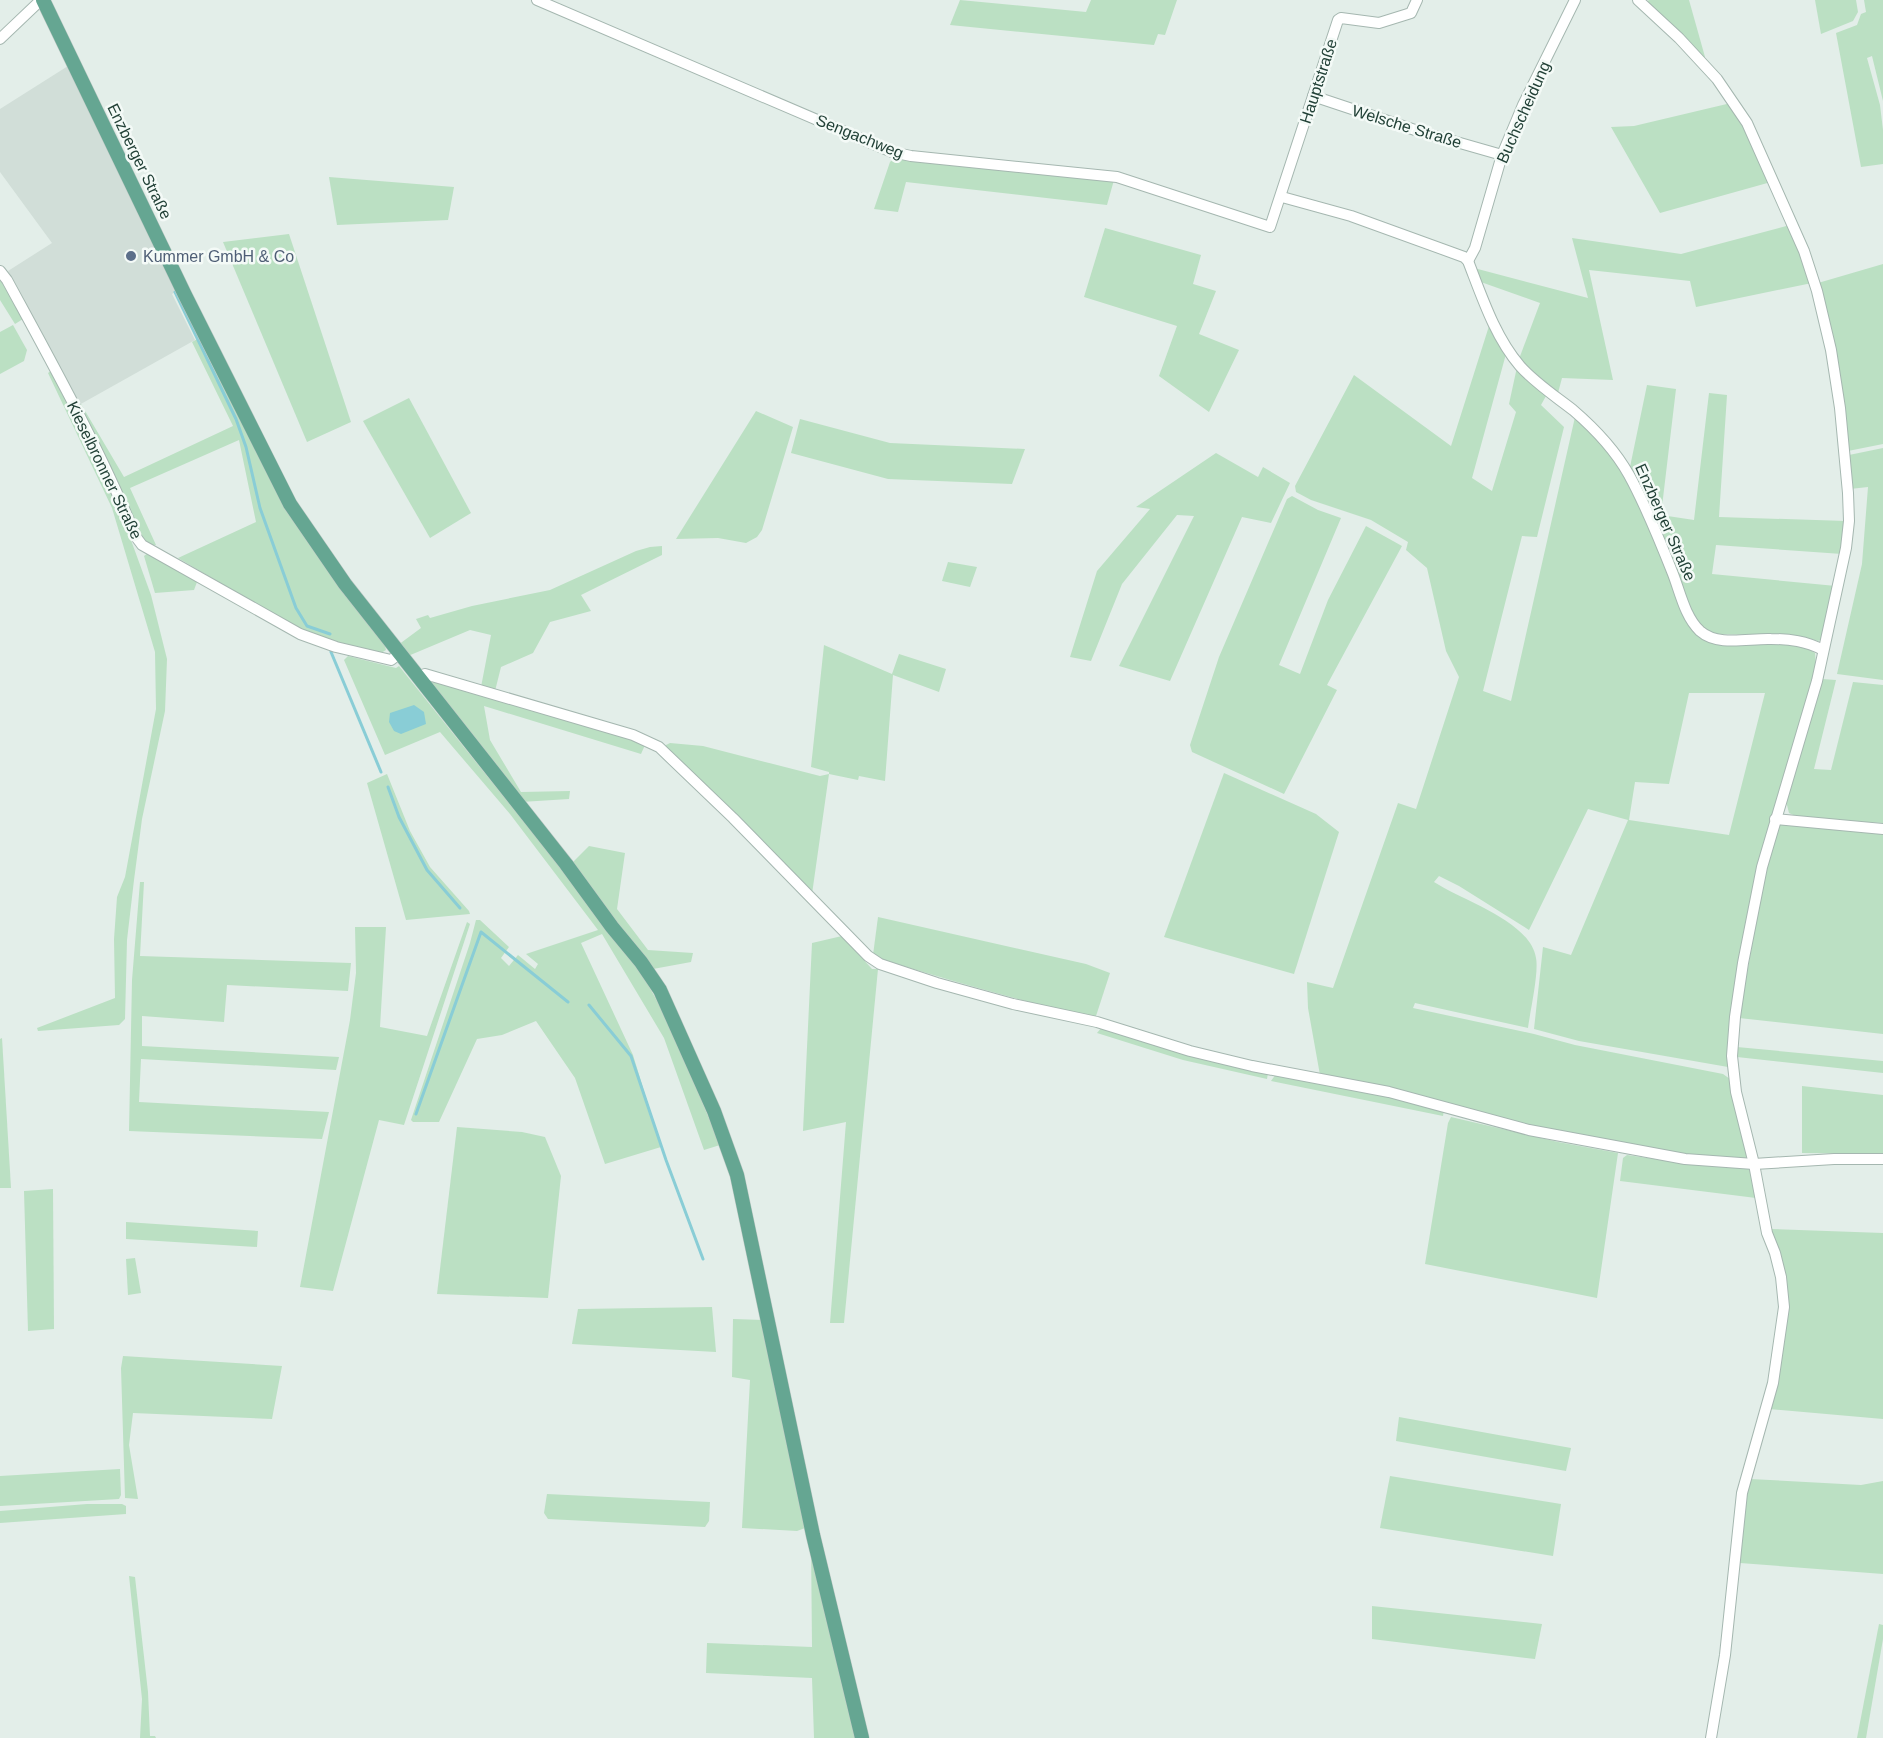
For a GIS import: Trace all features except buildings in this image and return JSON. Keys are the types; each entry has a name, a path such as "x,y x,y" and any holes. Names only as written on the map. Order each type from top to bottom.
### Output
{"main road":[{"name":"Enzberger Straße","path":"42,0 269,466 290,504 345,585 566,864 650,975 664,999 714,1111 737,1175 813,1535 861,1735"}],"street":[{"path":"0,39 42,0"},
{"name":"Sengachweg","path":"537,0 892,152 911,156 1117,177 1270,227"},
{"name":"Hauptstraße","path":"1270,227 1282,197 1338,20 1341,18 1379,23 1411,13 1417,0"},
{"name":"Buchscheidung","path":"1468,261 1475,248 1502,155 1575,0"},
{"path":"1638,0 1711,72 1747,123 1804,251 1817,291 1831,350 1840,408 1849,521 1846,548 1823,650 1805,723 1775,819 1750,923 1733,1039 1733,1072 1736,1092 1754,1164 1767,1233 1775,1252 1781,1277 1784,1307 1773,1383 1743,1493 1725,1655 1711,1738"},
{"name":"Welsche Straße","path":"1313,96 1418,131 1502,155"},
{"path":"1282,197 1385,227 1459,254 1468,261"},
{"name":"Enzberger Straße","path":"1468,261 1480,294 1512,355 1531,377 1574,411 1599,435 1628,473 1690,617 1700,631 1722,640 1809,642 1823,650"},
{"name":"Kieselbronner Straße","path":"0,271 7,280 115,484 136,537 142,544 300,634 336,647 391,660 399,654"},
{"path":"417,676 424,674 532,705 633,735 659,747 733,818 868,956 880,964 937,983 1013,1004 1097,1022 1190,1051 1252,1066 1389,1092 1529,1130 1685,1159 1754,1164 1834,1159 1883,1159"},
{"path":"1775,819 1883,828"}],"shaded area":[{"path":"68,66 178,290 172,294 195,340 79,405 8,271 52,243 0,172 0,109"}],"green space":[{"path":"960,0 1086,12 1091,0 1177,0 1165,35 1158,34 1154,45 950,25"},
{"path":"1649,0 1689,0 1705,57 1702,58 1646,2"},
{"path":"1815,0 1856,0 1858,12 1853,21 1821,34"},
{"path":"1864,0 1883,0 1883,101 1872,56 1867,58 1880,105 1883,164 1861,167 1836,33 1857,25 1861,14 1866,12"},
{"path":"1731,103 1746,126 1771,182 1660,213 1611,127 1634,126"},
{"path":"895,157 1114,180 1107,205 906,182 898,212 874,209 890,162"},
{"path":"329,177 454,187 448,220 337,225"},
{"path":"1790,225 1812,283 1696,307 1690,281 1589,270 1613,380 1562,378 1558,393 1519,359 1540,303 1478,281 1474,268 1588,298 1572,238 1681,254"},
{"path":"1105,228 1201,255 1193,284 1216,291 1199,334 1239,350 1209,412 1159,376 1177,326 1084,297"},
{"path":"289,234 351,422 307,442 223,242"},
{"path":"1883,264 1883,444 1848,451 1818,283"},
{"path":"0,279 23,319 15,324 0,300"},
{"path":"13,325 27,350 24,361 0,374 0,332"},
{"path":"1489,326 1506,354 1472,478 1492,491 1516,412 1509,404 1517,367 1546,396 1541,405 1564,427 1537,537 1522,536 1483,691 1511,701 1575,417 1609,450 1630,482 1694,631 1699,636 1707,641 1722,643 1777,642 1803,647 1815,653 1816,666 1765,841 1728,1067 1579,1041 1534,1029 1543,947 1571,955 1628,820 1588,809 1529,930 1459,886 1439,876 1434,882 1494,913 1522,933 1531,945 1537,965 1528,1028 1415,1003 1413,1008 1575,1045 1723,1074 1730,1079 1746,1159 1679,1154 1515,1123 1320,1075 1308,1008 1307,982 1333,988 1398,803 1416,809 1459,677 1446,651 1427,568 1406,550 1408,542 1371,520 1311,500 1296,492 1295,486 1354,375 1451,446","holes":["1689,693 1765,693 1729,835 1629,820 1635,782 1669,784"]},
{"path":"201,337 248,435 385,646 386,650 381,653 343,646 290,624 178,558 256,522 239,440 130,488 156,545 151,545 142,538 77,406 81,404 124,477 233,426 192,342"},
{"path":"52,370 112,488 151,595 167,659 165,711 142,819 127,940 125,1019 119,1025 38,1031 37,1028 115,998 114,939 117,897 125,877 156,709 155,652 112,508 48,373"},
{"path":"1647,385 1676,389 1661,515 1694,520 1709,393 1727,395 1719,517 1846,521 1842,554 1716,545 1712,574 1836,586 1823,639 1818,641 1801,636 1714,634 1701,626 1692,611 1630,467"},
{"path":"409,398 471,513 430,538 363,421"},
{"path":"756,411 793,427 762,530 757,537 746,543 718,538 676,539"},
{"path":"800,419 890,443 1025,449 1012,484 888,479 791,453"},
{"path":"1883,448 1883,680 1837,674 1862,564 1868,487 1850,489 1849,455"},
{"path":"1216,453 1258,477 1263,467 1290,483 1271,523 1242,517 1170,681 1119,666 1194,516 1177,515 1122,584 1091,661 1070,657 1097,571 1150,509 1136,507"},
{"path":"1292,496 1318,510 1341,518 1279,665 1300,674 1328,600 1366,526 1402,546 1327,685 1337,690 1284,794 1192,752 1190,745 1219,657 1287,499"},
{"path":"662,546 662,555 581,595 591,611 550,622 533,653 501,667 495,691 481,687 491,635 470,630 408,656 398,645 421,628 416,619 428,615 430,618 472,606 550,590 636,551"},
{"path":"148,553 197,582 194,590 155,593 144,556"},
{"path":"948,562 977,567 970,587 942,581"},
{"path":"824,645 892,674 899,654 946,669 939,692 893,675 885,781 859,776 858,780 829,774 829,772 811,767"},
{"path":"348,656 396,668 399,666 609,928 642,974 670,1024 720,1145 704,1150 664,1038 602,934 581,943 633,1055 661,1147 605,1164 575,1078 536,1021 502,1035 477,1039 439,1122 413,1122 411,1120 476,920 480,920 509,947 501,958 509,966 518,955 535,969 538,964 526,954 598,930 510,814 440,732 385,755 344,660"},
{"path":"428,677 626,737 645,745 641,754 484,706 490,740 521,792 570,791 569,799 521,802 424,680"},
{"path":"1822,679 1836,680 1814,769 1831,770 1853,682 1883,685 1883,823 1800,818 1789,813 1786,801"},
{"path":"670,743 703,746 820,776 829,774 812,894 707,786 666,748 666,745"},
{"path":"1224,773 1316,814 1339,832 1294,974 1164,937"},
{"path":"387,774 410,831 430,867 470,914 406,920 367,783"},
{"path":"1782,823 1883,832 1883,1034 1739,1018 1764,879 1776,829"},
{"path":"589,846 625,853 617,909 648,950 693,953 691,962 653,969 571,864"},
{"path":"140,882 144,882 140,956 351,963 348,991 227,985 224,1022 142,1016 142,1046 339,1057 336,1070 141,1059 139,1102 329,1112 322,1139 129,1131 132,980"},
{"path":"878,917 1086,964 1110,973 1096,1016 1091,1018 1038,1004 881,959 873,955"},
{"path":"467,922 470,924 404,1125 379,1120 333,1291 300,1287 350,1020 356,973 355,927 386,927 380,1027 427,1036"},
{"path":"842,936 872,969 878,969 844,1323 830,1323 846,1122 803,1131 812,943"},
{"path":"1102,1027 1268,1073 1267,1079 1183,1060 1097,1033"},
{"path":"2,1038 11,1188 0,1188 0,1039"},
{"path":"1737,1047 1883,1061 1883,1073 1737,1057"},
{"path":"1276,1074 1387,1095 1444,1110 1443,1116 1271,1081"},
{"path":"1802,1086 1883,1095 1883,1154 1802,1153"},
{"path":"1451,1117 1558,1142 1618,1153 1597,1298 1425,1264 1448,1123"},
{"path":"457,1127 522,1132 545,1137 561,1176 548,1298 437,1294"},
{"path":"1627,1155 1689,1164 1750,1169 1756,1198 1620,1181 1623,1158"},
{"path":"53,1189 54,1329 28,1331 24,1191"},
{"path":"126,1222 258,1231 257,1247 126,1239"},
{"path":"1770,1229 1883,1233 1883,1419 1769,1409 1785,1328"},
{"path":"135,1258 141,1293 128,1295 126,1259"},
{"path":"712,1307 716,1352 572,1344 578,1309"},
{"path":"733,1319 764,1320 805,1528 797,1531 742,1528 750,1380 732,1377"},
{"path":"123,1356 282,1366 272,1419 133,1413 129,1445 138,1499 125,1498 121,1368"},
{"path":"1399,1417 1571,1448 1566,1471 1396,1441"},
{"path":"120,1469 121,1495 119,1499 0,1506 0,1476"},
{"path":"1390,1476 1561,1504 1553,1556 1380,1528"},
{"path":"1750,1479 1861,1485 1883,1481 1883,1574 1740,1563 1746,1497"},
{"path":"547,1494 710,1502 709,1521 705,1527 548,1519 544,1513"},
{"path":"87,1504 122,1504 126,1506 126,1514 0,1523 0,1511"},
{"path":"811,1542 842,1685 857,1738 814,1738 812,1678 706,1673 707,1643 812,1647"},
{"path":"129,1576 135,1577 148,1692 150,1736 156,1738 140,1738 142,1699"},
{"path":"1372,1606 1542,1624 1535,1659 1372,1639"},
{"path":"1879,1624 1883,1625 1883,1639 1866,1738 1857,1738"}],"water":[{"path":"414,705 424,712 426,724 401,734 394,731 389,722 390,713"}],"waterway":[{"path":"175,292 236,419 246,447 260,508 296,608 307,626 330,634"},
{"path":"331,652 381,772"},
{"path":"388,787 399,817 427,870 460,908"},
{"path":"416,1114 481,932 568,1002"},
{"path":"589,1005 631,1056 703,1259"}],"place":[{"name":"Kummer GmbH & Co","path":"131,256"}]}
